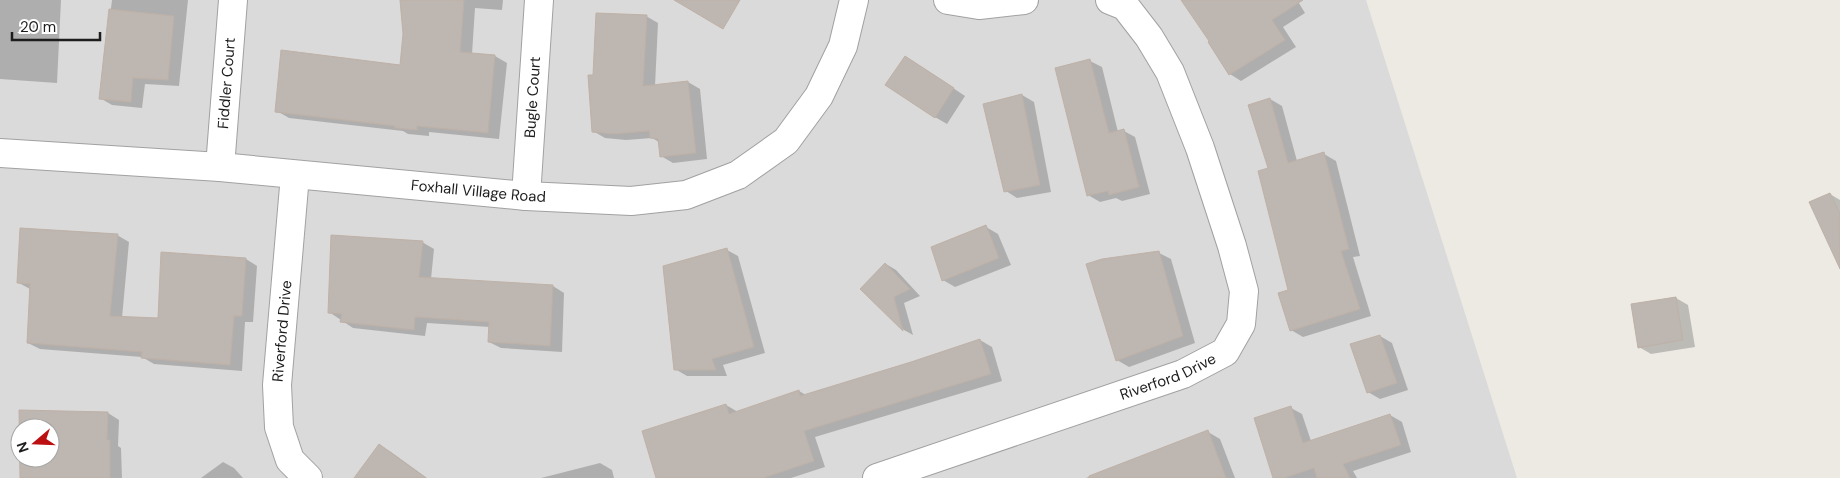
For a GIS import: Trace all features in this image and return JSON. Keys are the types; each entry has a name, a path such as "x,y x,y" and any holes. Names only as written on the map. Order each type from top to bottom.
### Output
{"street":[{"name":"Fiddler Court","path":"220,167 233,0"},
{"name":"Bugle Court","path":"526,196 539,0"},
{"name":"Foxhall Village Road","path":"0,153 220,167 526,196 631,201 686,195 738,175 786,141 819,96 843,46 854,0"},
{"path":"948,0 979,5 1024,0"},
{"name":"Riverford Drive","path":"877,478 1183,374 1225,352 1240,324 1244,291 1232,246 1200,148 1170,72 1149,37 1126,6 1110,0"},
{"name":"Riverford Drive","path":"295,175 277,385 279,427 290,460 308,478"}],"shaded area":[{"path":"0,0 1366,0 1517,478 0,478"}],"building":[{"path":"400,0 464,0 460,52 495,55 488,133 417,126 417,130 395,128 395,126 275,112 281,50 400,65 403,34"},
{"path":"674,0 740,0 723,29"},
{"path":"1181,0 1303,0 1272,20 1285,40 1229,75"},
{"path":"109,9 174,16 168,80 133,78 131,102 99,99"},
{"path":"596,13 647,15 643,86 688,81 696,153 660,157 658,139 650,138 649,131 613,134 592,132 588,75 593,75"},
{"path":"905,56 954,88 935,118 885,85"},
{"path":"1090,59 1109,133 1124,129 1139,187 1109,195 1108,191 1087,196 1055,68"},
{"path":"1022,94 1040,185 1004,192 983,104"},
{"path":"1270,98 1288,163 1324,152 1349,249 1341,251 1360,309 1290,331 1278,293 1288,290 1258,171 1268,168 1248,105"},
{"path":"1830,193 1840,214 1840,269 1809,202"},
{"path":"986,225 999,258 942,281 931,247"},
{"path":"20,228 118,234 110,316 158,318 161,252 246,258 242,316 234,316 230,365 141,358 142,352 27,343 30,284 17,283"},
{"path":"331,235 423,241 419,277 553,285 550,346 488,342 489,322 415,317 414,330 340,322 342,314 328,313"},
{"path":"727,248 754,347 712,359 716,370 674,370 663,266"},
{"path":"1159,251 1183,336 1116,361 1086,264 1102,259"},
{"path":"885,263 910,289 894,297 903,331 860,289"},
{"path":"1676,297 1683,340 1638,348 1631,304"},
{"path":"1380,335 1397,383 1367,393 1350,344"},
{"path":"980,339 991,374 804,431 814,461 763,478 656,478 642,431 726,404 729,414 799,390 800,396"},
{"path":"1291,406 1303,443 1390,414 1401,445 1343,464 1350,478 1317,478 1314,468 1284,478 1273,478 1254,418"},
{"path":"19,410 108,412 107,440 110,440 110,478 20,478 20,468 60,468 60,418 19,418"},
{"path":"1208,430 1226,478 1089,478 1089,476"},
{"path":"379,444 426,478 354,478"}]}
